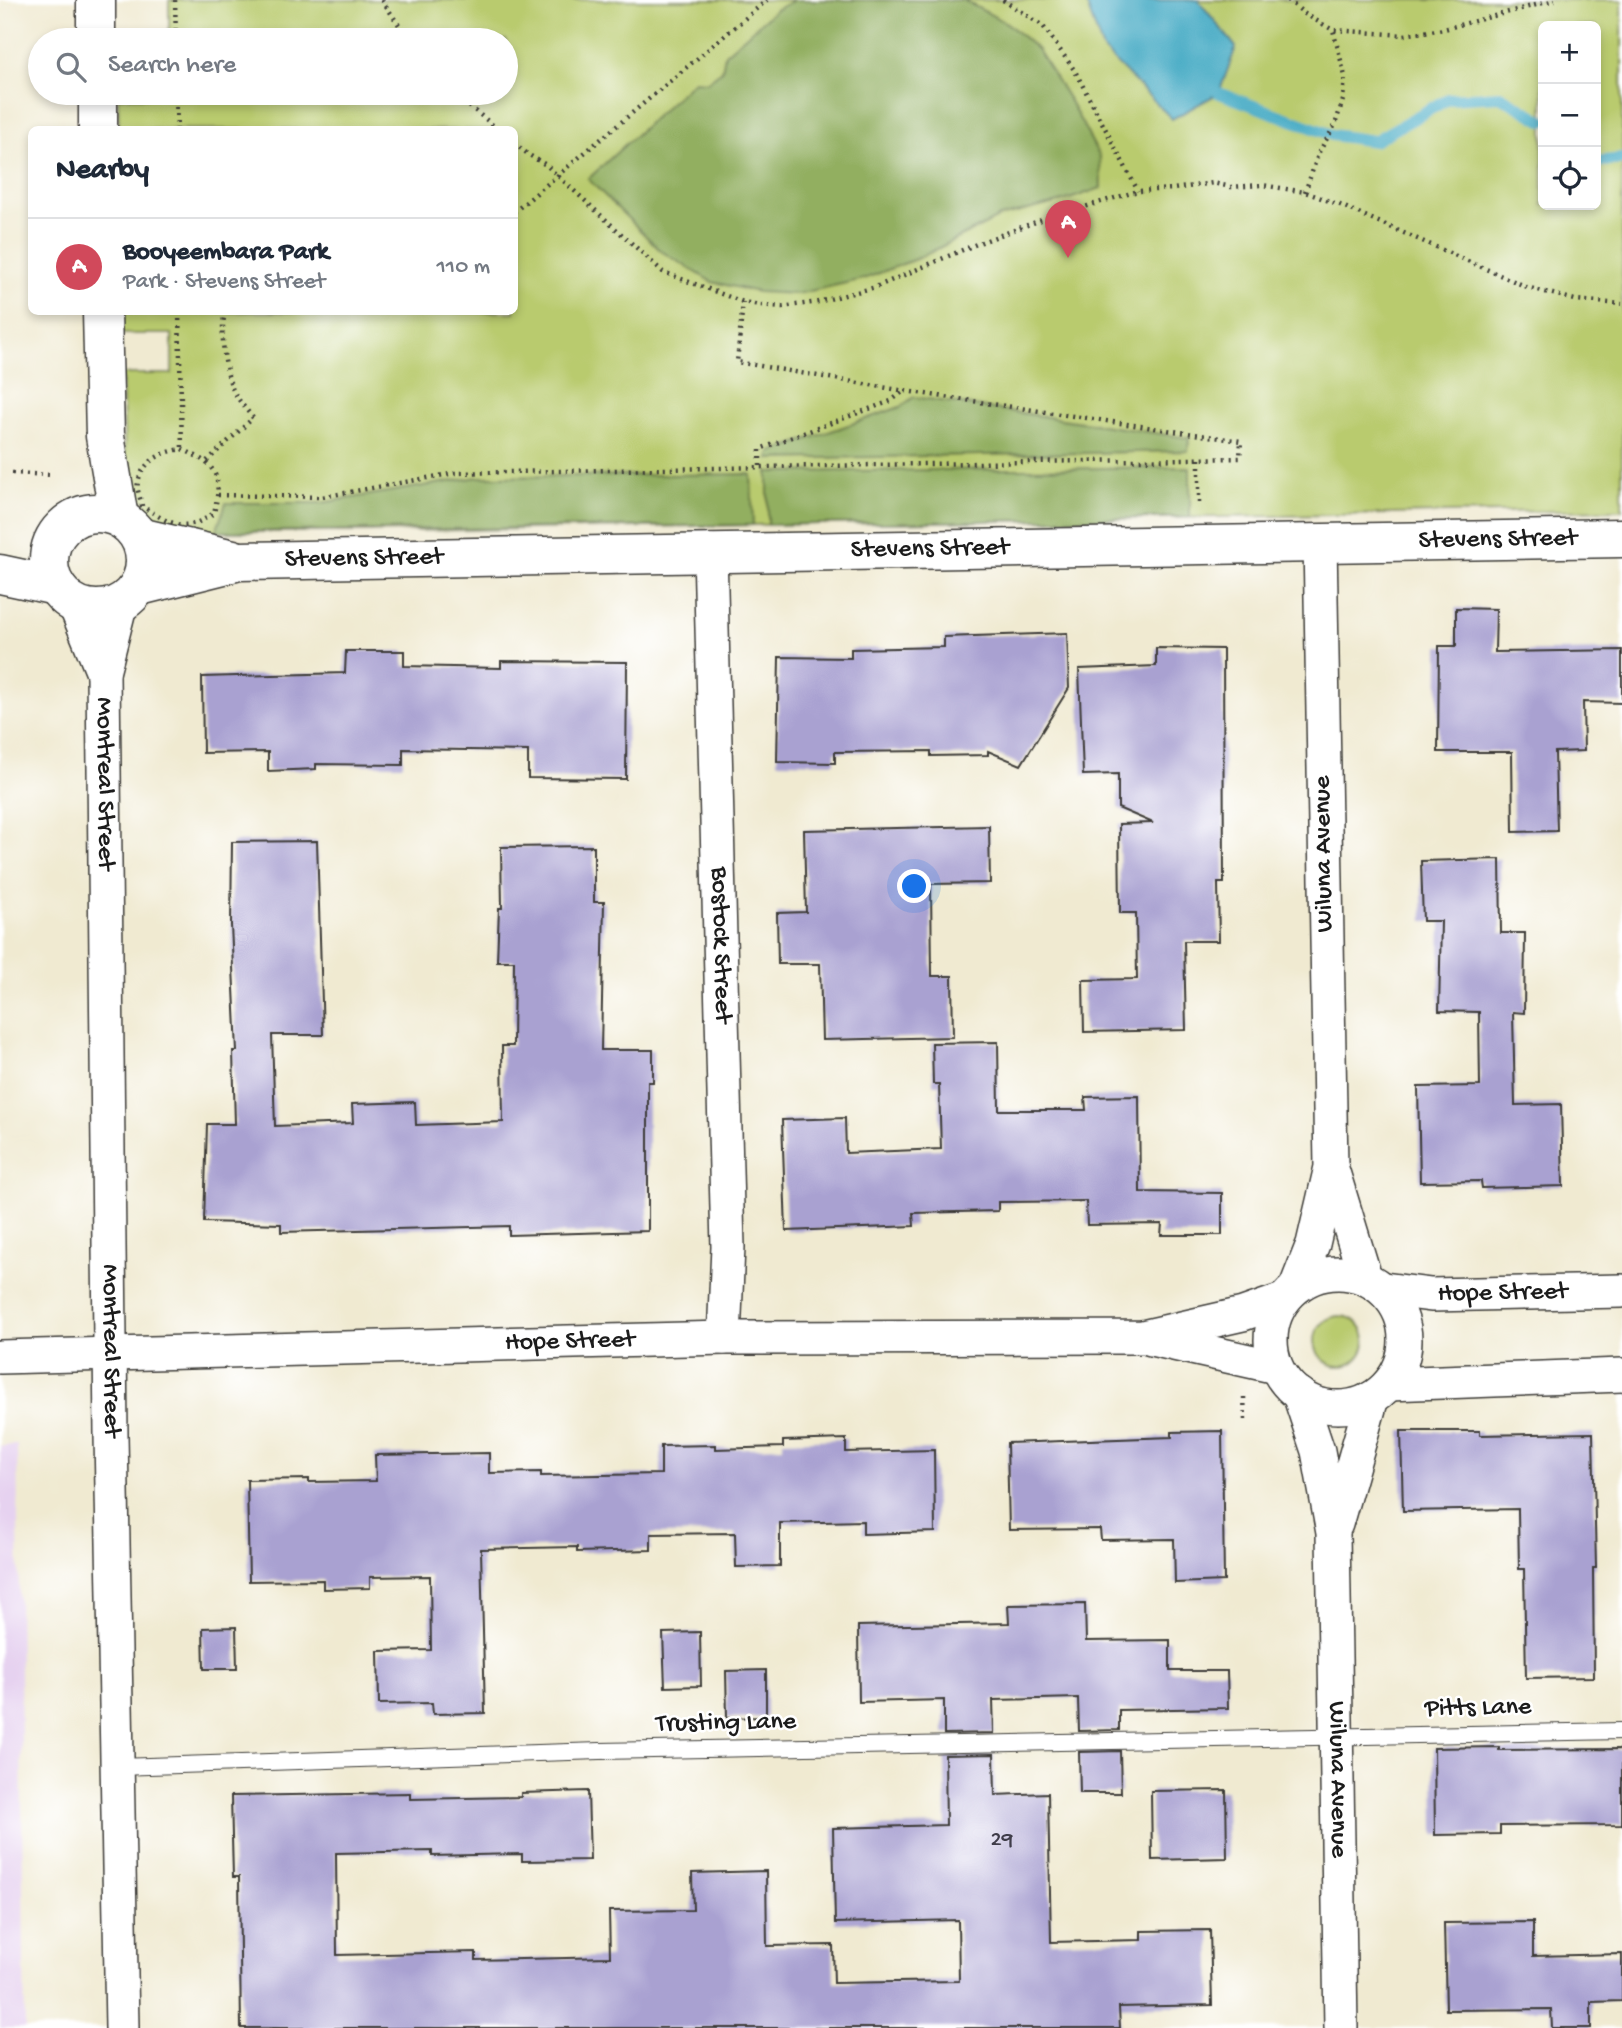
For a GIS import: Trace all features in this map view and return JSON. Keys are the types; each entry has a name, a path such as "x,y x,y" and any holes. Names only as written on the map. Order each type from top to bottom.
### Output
{"street":[{"path":"96,0 96,28"},
{"path":"98,105 98,126"},
{"path":"0,574 65,595 97,609 130,594 145,563 144,549 129,528 105,436 102,315"},
{"path":"78,516 105,436"},
{"path":"65,595 51,575 49,563 52,544 65,524 78,516 92,513 106,514 129,528"},
{"name":"Stevens Street","path":"129,528 239,561"},
{"name":"Stevens Street","path":"130,594 239,561 710,551 1622,538"},
{"name":"Wiluna Avenue","path":"1290,1293 1313,1244 1331,1167 1320,541"},
{"path":"0,555 52,544"},
{"name":"Bostock Street","path":"710,551 728,1247 724,1338"},
{"name":"Montreal Street","path":"122,2028 110,1355 103,673 130,594"},
{"name":"Montreal Street","path":"65,595 103,673"},
{"name":"Wiluna Avenue","path":"1331,1167 1374,1283"},
{"path":"1341,1272 1374,1283 1395,1303 1403,1318 1405,1353 1399,1370 1380,1391 1354,1406 1316,1404 1299,1394 1286,1382 1276,1367 1271,1351 1270,1333 1275,1316 1290,1293 1317,1276 1341,1272"},
{"name":"Hope Street","path":"1374,1283 1432,1295 1622,1291"},
{"name":"Hope Street","path":"0,1357 724,1338 1142,1337 1243,1314 1290,1293"},
{"name":"Hope Street","path":"1142,1337 1276,1367"},
{"path":"1380,1391 1622,1375"},
{"name":"Wiluna Avenue","path":"1333,1533 1380,1391"},
{"name":"Wiluna Avenue","path":"1299,1394 1318,1451 1333,1533 1341,2028"}],"lane":[{"name":"Pitts Lane","path":"1335,1736 1622,1731"},
{"name":"Trusting Lane","path":"118,1767 600,1751 1335,1736"}],"path":[{"path":"175,0 176,28"},
{"path":"382,0 401,28"},
{"path":"518,209 767,0"},
{"path":"1003,0 1043,26 1075,71 1138,191"},
{"path":"1288,0 1305,14 1333,30 1404,35 1444,29 1555,0"},
{"path":"1306,192 1343,100 1345,76 1333,30"},
{"path":"176,105 177,126"},
{"path":"468,105 494,126"},
{"path":"518,146 547,165 663,272 743,302 782,307 818,302 876,287 1041,220 1138,191 1213,183 1231,187 1262,185 1306,192 1527,287 1575,300 1622,304"},
{"path":"218,495 322,497 455,473 1240,458 1241,441 905,391 737,362 743,302"},
{"path":"179,315 182,449"},
{"path":"207,461 253,418 233,389 224,351 222,325 224,315"},
{"path":"760,466 760,449 891,401 905,391"},
{"path":"182,449 207,461 217,479 215,513 203,521 183,526 160,518 142,506 137,485 143,470 154,458 168,451 182,449"},
{"path":"1199,459 1199,519"},
{"path":"12,473 52,475"}],"shaded area":[{"path":"17,1445 25,2028 0,2028 0,1446"}],"green space":[{"path":"169,0 1622,0 1622,510 358,532 185,532 150,521 126,488 122,374 172,374 172,334 122,334 122,315 518,315 518,126 119,126 118,105 518,105 518,28 169,28"},
{"path":"794,0 963,0 1007,23 1038,50 1071,103 1100,157 1101,188 1064,201 1000,217 921,257 864,279 797,294 758,292 712,282 661,251 588,179 694,81 707,82 722,71 725,54 775,10"},
{"path":"914,397 1189,438 1188,451 769,459 771,452 900,407"},
{"path":"1190,467 1190,517 768,525 768,472"},
{"path":"751,474 753,525 216,532 226,503 321,503 478,477"},
{"path":"1340,1316 1358,1323 1365,1341 1358,1359 1340,1366 1322,1359 1315,1341 1322,1323"}],"water":[{"path":"1085,0 1198,0 1236,47 1219,93 1172,119 1103,50"}],"building":[{"path":"1456,608 1496,609 1495,652 1622,650 1622,703 1583,702 1584,751 1555,752 1557,831 1513,832 1512,752 1438,752 1439,646 1456,646"},
{"path":"1067,633 1069,688 1021,765 988,751 988,755 931,756 931,751 835,752 835,763 777,762 779,657 851,658 851,649 944,647 944,637"},
{"path":"1156,648 1223,649 1224,883 1218,883 1219,941 1184,941 1186,1030 1084,1032 1083,980 1137,979 1136,913 1120,913 1119,824 1153,823 1118,808 1118,774 1083,775 1079,669 1156,666"},
{"path":"346,651 404,651 404,666 501,668 501,661 627,662 626,779 528,778 528,751 403,749 403,765 316,764 316,769 268,771 268,752 203,753 202,677 345,673"},
{"path":"989,826 990,883 931,884 932,976 952,976 953,1037 822,1040 820,964 778,964 777,913 806,912 804,830"},
{"path":"317,841 323,1035 272,1035 275,1126 353,1123 352,1104 415,1102 416,1125 503,1122 502,1046 513,1046 514,961 497,961 499,908 502,908 501,847 594,846 594,902 604,902 601,1050 653,1050 653,1082 648,1082 648,1231 509,1235 509,1226 281,1232 281,1224 204,1222 207,1124 235,1124 233,1051 237,1051 231,925 232,842"},
{"path":"1500,859 1501,933 1525,933 1524,1013 1513,1012 1515,1105 1561,1104 1563,1186 1482,1188 1481,1181 1420,1182 1418,1087 1480,1086 1479,1012 1439,1011 1441,921 1423,921 1421,861"},
{"path":"998,1042 999,1110 1086,1110 1085,1097 1139,1096 1140,1192 1222,1193 1222,1235 1161,1235 1162,1224 1087,1225 1086,1201 998,1202 998,1211 913,1213 914,1226 786,1231 782,1120 845,1118 846,1153 941,1149 939,1084 933,1084 932,1043"},
{"path":"1222,1431 1224,1581 1175,1583 1174,1539 1101,1540 1100,1529 1009,1530 1007,1443 1172,1437 1172,1432"},
{"path":"1401,1431 1480,1431 1480,1435 1593,1433 1596,1568 1593,1568 1594,1677 1526,1678 1524,1569 1519,1569 1518,1509 1403,1511"},
{"path":"846,1439 846,1452 934,1450 935,1532 863,1534 863,1521 780,1523 780,1566 736,1567 735,1533 651,1534 651,1550 577,1552 577,1547 481,1549 485,1713 433,1714 432,1703 379,1704 378,1651 431,1650 430,1576 370,1577 370,1588 323,1589 323,1580 249,1581 247,1480 376,1481 375,1455 489,1453 489,1473 541,1472 541,1476 661,1474 661,1446 716,1445 716,1449 783,1447 783,1441"},
{"path":"1085,1604 1086,1641 1170,1640 1170,1671 1227,1671 1228,1708 1119,1710 1119,1730 1079,1731 1078,1698 993,1700 994,1733 944,1734 944,1700 859,1702 858,1626 1009,1623 1008,1605"},
{"path":"236,1627 237,1669 204,1669 203,1628"},
{"path":"700,1632 701,1686 665,1687 663,1633"},
{"path":"766,1670 766,1717 727,1718 726,1671"},
{"path":"1499,1747 1499,1750 1622,1749 1622,1825 1500,1826 1500,1834 1435,1835 1434,1748"},
{"path":"1120,1751 1121,1793 1080,1793 1079,1752"},
{"path":"994,1754 995,1795 1048,1793 1051,1942 1141,1940 1141,1931 1210,1930 1212,2005 1119,2007 1120,2028 241,2028 239,1877 233,1877 231,1796 410,1793 410,1799 521,1797 521,1793 588,1791 590,1860 522,1861 522,1854 432,1856 432,1851 336,1853 337,1955 476,1952 476,1960 610,1957 609,1911 693,1910 692,1873 766,1871 767,1946 833,1945 834,1983 959,1981 958,1920 835,1923 833,1828 946,1825 945,1755"},
{"path":"1226,1790 1227,1858 1152,1860 1151,1791"},
{"path":"1533,1922 1533,1956 1622,1954 1622,2001 1591,2002 1591,2028 1552,2028 1551,2009 1446,2010 1444,1923"}],"waterway":[{"path":"1219,93 1332,135 1374,141 1448,99 1500,96 1538,118"},
{"path":"1601,161 1622,159"}],"place":[{"name":"Booyeembara Park","path":"1068,258"}]}
